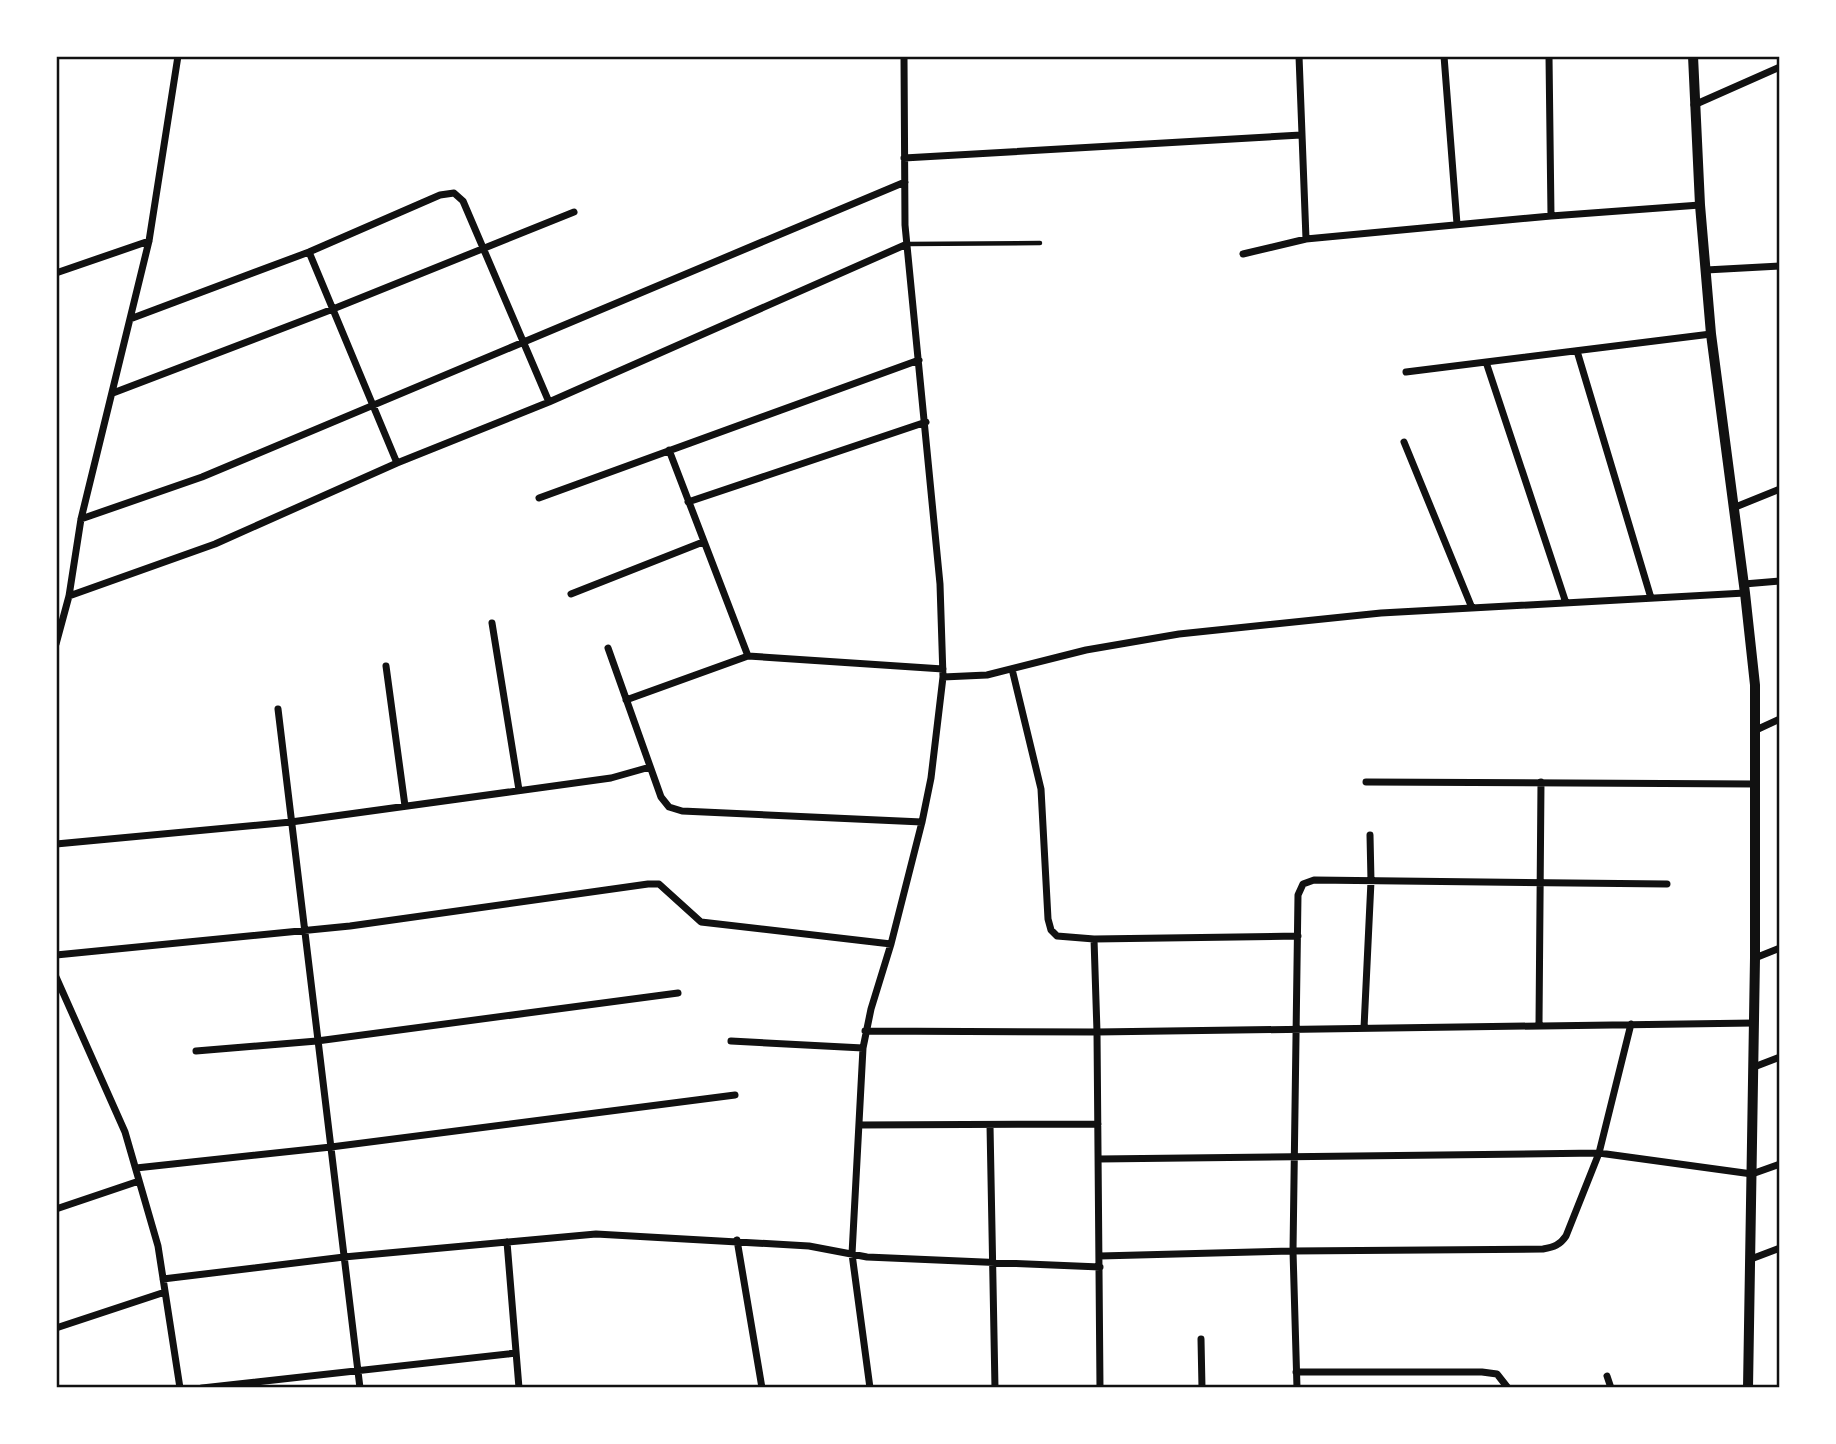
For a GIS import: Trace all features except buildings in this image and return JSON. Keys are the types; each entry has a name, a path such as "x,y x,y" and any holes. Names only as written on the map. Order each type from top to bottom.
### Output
{"street":[{"path":"56,644 57,632 69,596 81,519 149,242 178,56"},
{"path":"870,1388 852,1254 863,1048 865,1031 891,944 922,822 931,778 943,673 940,584 907,244 904,56"},
{"path":"1299,56 1306,239"},
{"path":"1444,56 1457,224"},
{"path":"1549,56 1551,216"},
{"path":"1693,56 1700,205 1711,334 1755,685 1754,1068 1748,1388"},
{"path":"1695,105 1780,67"},
{"path":"904,158 1301,135"},
{"path":"81,519 202,477 905,182"},
{"path":"130,319 309,252 440,195 454,193 463,201 549,402"},
{"path":"1243,254 1306,239 1700,205"},
{"path":"113,393 334,309 574,212"},
{"path":"56,273 149,242"},
{"path":"69,596 215,544 397,463 549,402 907,244"},
{"path":"309,252 397,463"},
{"path":"1706,270 1780,266"},
{"path":"1406,372 1711,334"},
{"path":"1577,351 1651,598"},
{"path":"539,498 919,360"},
{"path":"1486,362 1566,603"},
{"path":"688,502 926,422"},
{"path":"1404,442 1472,608"},
{"path":"669,450 748,656"},
{"path":"1733,508 1780,489"},
{"path":"571,594 703,542"},
{"path":"626,700 748,656 987,675 1086,650 1179,634 1381,613 1651,598 1744,589 1780,580"},
{"path":"492,623 519,790"},
{"path":"608,648 661,797 669,807 682,811 922,822"},
{"path":"386,666 405,806"},
{"path":"1012,669 1041,789 1051,930 1057,936 1094,939 1298,936"},
{"path":"278,709 360,1388"},
{"path":"1756,730 1780,719"},
{"path":"56,844 291,822 611,778 650,767"},
{"path":"1366,782 1756,784"},
{"path":"1539,1025 1541,782"},
{"path":"1364,1028 1371,881 1370,835"},
{"path":"1297,1388 1293,1251 1298,895 1303,884 1314,880 1667,884"},
{"path":"56,955 303,930 648,884 659,884 701,922 891,944"},
{"path":"1094,939 1100,1388"},
{"path":"1755,958 1780,948"},
{"path":"56,977 125,1132 136,1168 158,1246 180,1388"},
{"path":"195,1051 317,1041 678,993"},
{"path":"865,1031 1097,1032 1754,1023"},
{"path":"1100,1256 1553,1247 1561,1243 1566,1236 1599,1153 1631,1024"},
{"path":"731,1041 863,1048"},
{"path":"1754,1068 1780,1057"},
{"path":"136,1168 331,1147 735,1095"},
{"path":"859,1125 1098,1124"},
{"path":"990,1125 995,1388"},
{"path":"1099,1159 1599,1153 1752,1174 1780,1164"},
{"path":"56,1209 139,1181"},
{"path":"163,1279 344,1257 596,1234 809,1246 852,1254 1100,1267"},
{"path":"737,1241 762,1388"},
{"path":"507,1242 519,1388"},
{"path":"1751,1259 1780,1248"},
{"path":"56,1328 165,1292"},
{"path":"1201,1339 1202,1388"},
{"path":"202,1388 516,1353"},
{"path":"1296,1371 1482,1372 1497,1374 1508,1388"},
{"path":"1607,1376 1611,1388"}],"lane":[{"path":"907,244 1040,243"}]}
